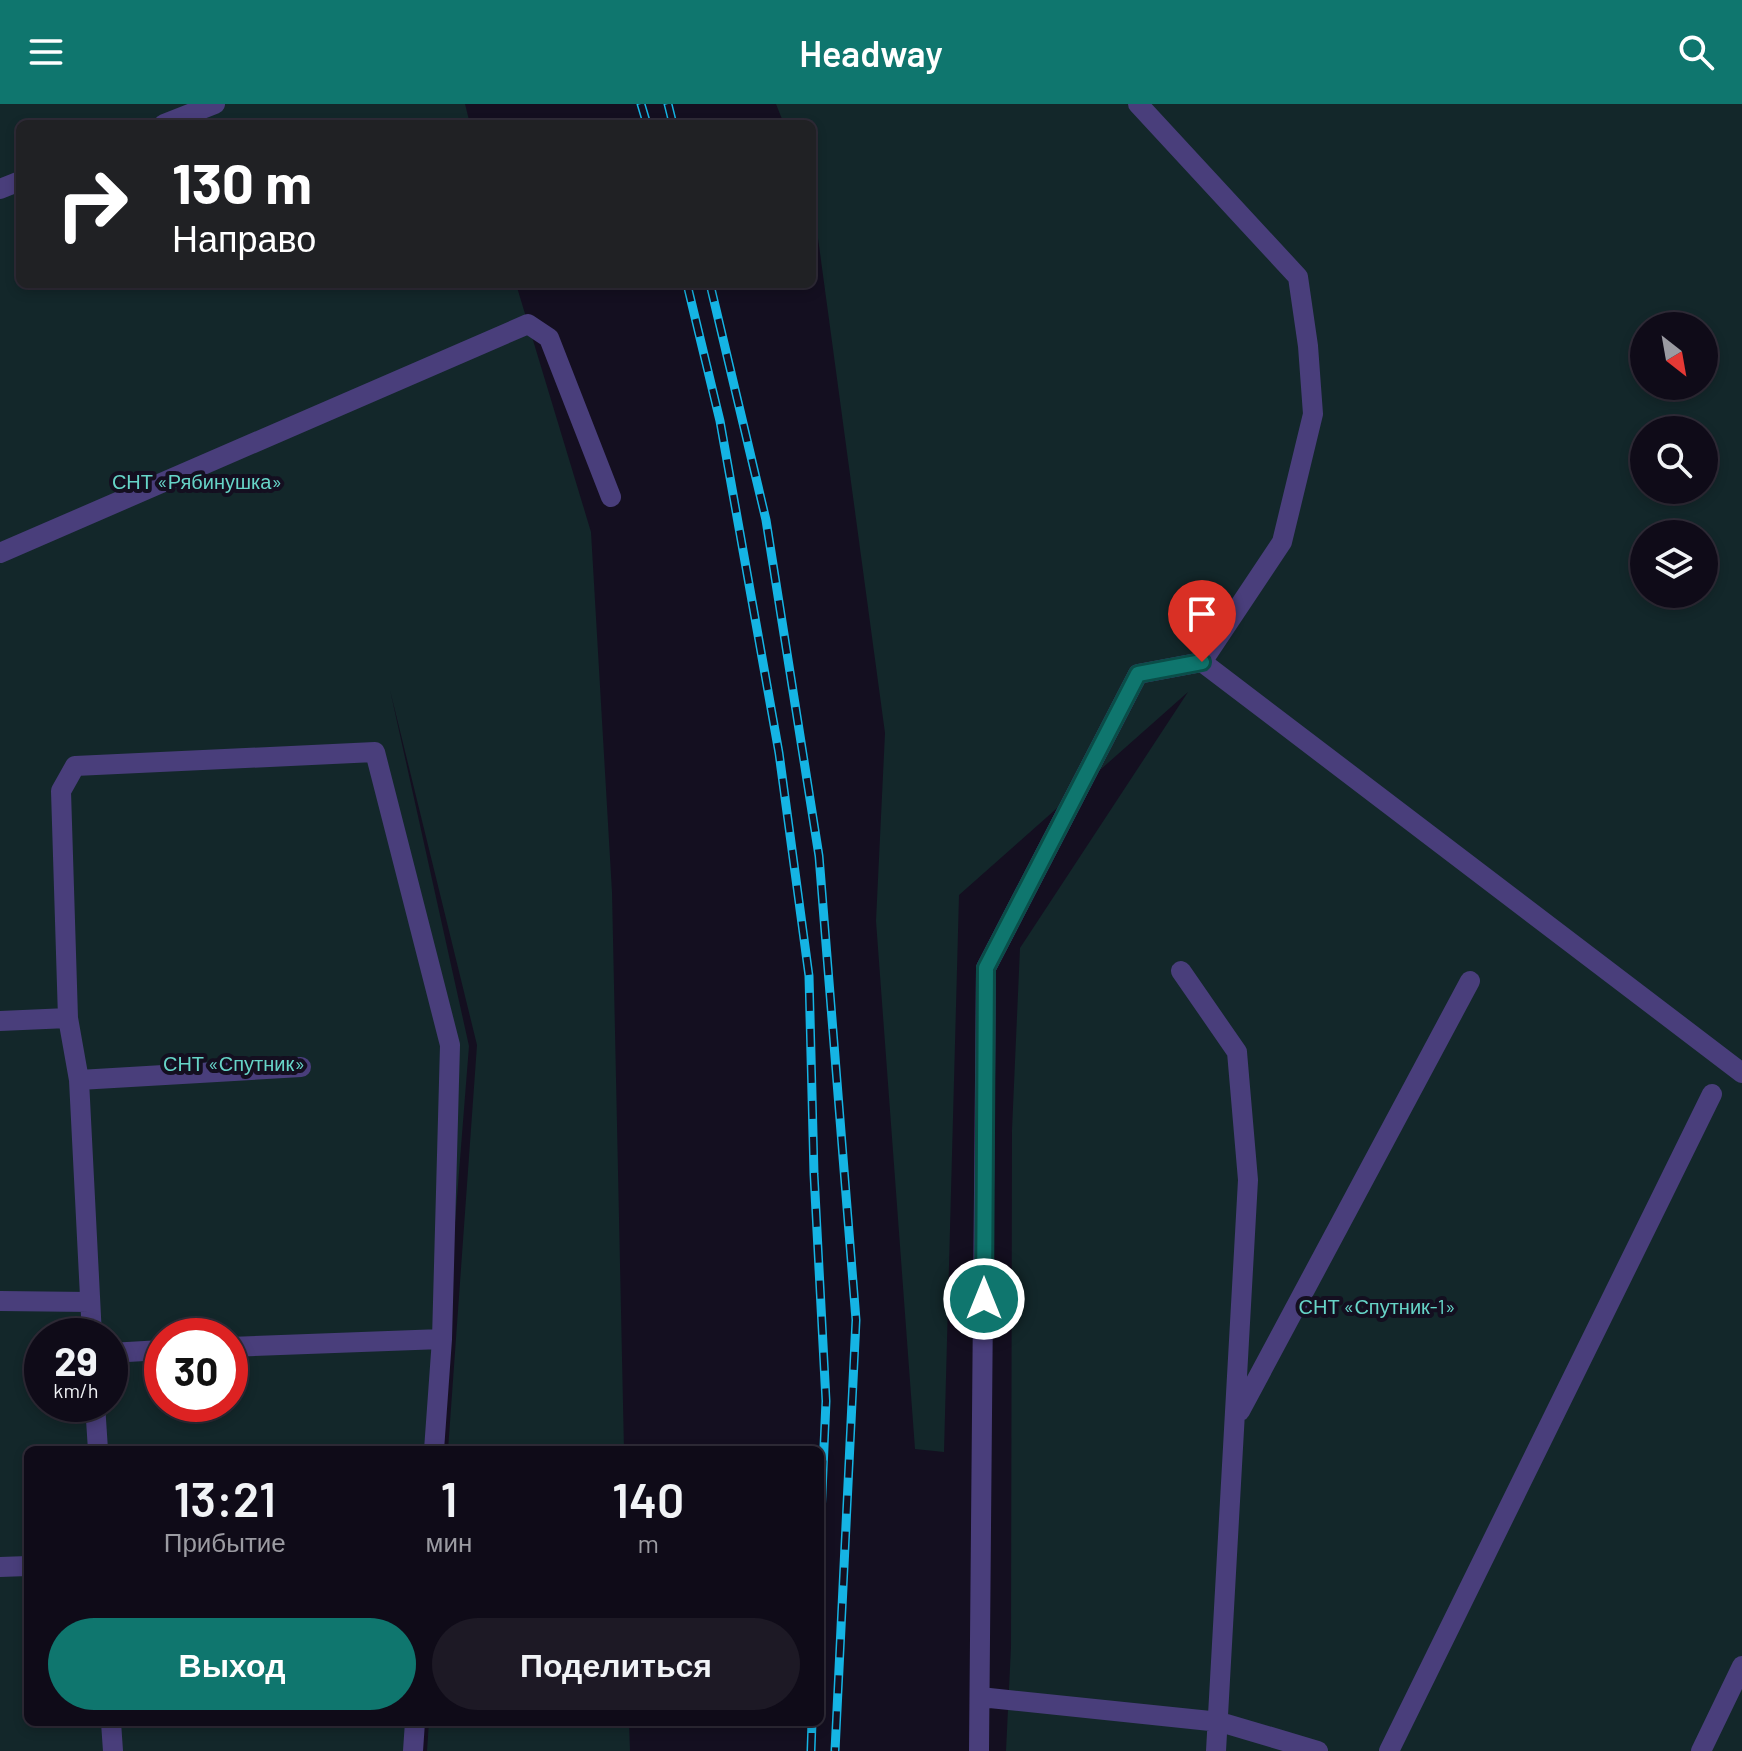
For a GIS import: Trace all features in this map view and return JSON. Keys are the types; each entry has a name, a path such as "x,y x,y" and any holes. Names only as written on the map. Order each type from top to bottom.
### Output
{"street":[{"path":"174,120 215,104"},
{"path":"979,1751 986,968 1138,674 1202,662 1282,542 1313,414 1308,346 1298,277 1138,104"},
{"path":"0,553 528,324 549,338 611,497"},
{"path":"1202,662 1742,1073"},
{"path":"91,1318 79,1080 68,1018 61,791 75,766 375,752 450,1045 442,1339 434,1446"},
{"path":"1181,971 1237,1052 1248,1180 1216,1751"},
{"path":"1235,1419 1470,981"},
{"path":"0,1021 68,1018"},
{"path":"79,1080 301,1067"},
{"path":"1389,1751 1712,1094"},
{"path":"0,1301 90,1302"},
{"path":"248,1346 442,1339"},
{"path":"96,1422 98,1446"},
{"path":"0,1567 24,1566"},
{"path":"1701,1751 1742,1666"},
{"path":"980,1697 1220,1722 1318,1751"},
{"path":"111,1726 113,1751"},
{"path":"413,1751 415,1726"}],"green space":[{"path":"0,104 465,104 469,120 16,120 16,288 517,288 591,532 612,892 624,1446 448,1446 477,1045 390,690 469,1046 437,1446 24,1446 24,1726 416,1726 414,1751 0,1751"},
{"name":"СНТ «Спутник-1»","path":"776,104 1742,104 1742,1751 1006,1751 1011,1647 1012,1130 1020,948 1188,692 959,895 944,1452 915,1449 876,921 885,733 816,224 816,120 782,120"},
{"path":"429,1726 629,1726 630,1751 427,1751"}],"railway":[{"path":"641,104 646,120"},
{"path":"668,104 672,120"},
{"path":"688,288 720,421 779,753 809,976 814,1174 826,1401 824,1447"},
{"path":"711,288 766,520 819,856 856,1320 835,1751"},
{"path":"811,1751 812,1726"}],"route":[{"path":"984,1299 986,968 1138,674 1202,662"}],"park label":[{"name":"СНТ «Рябинушка»","path":"197,481"},
{"name":"СНТ «Спутник»","path":"234,1063"}]}
